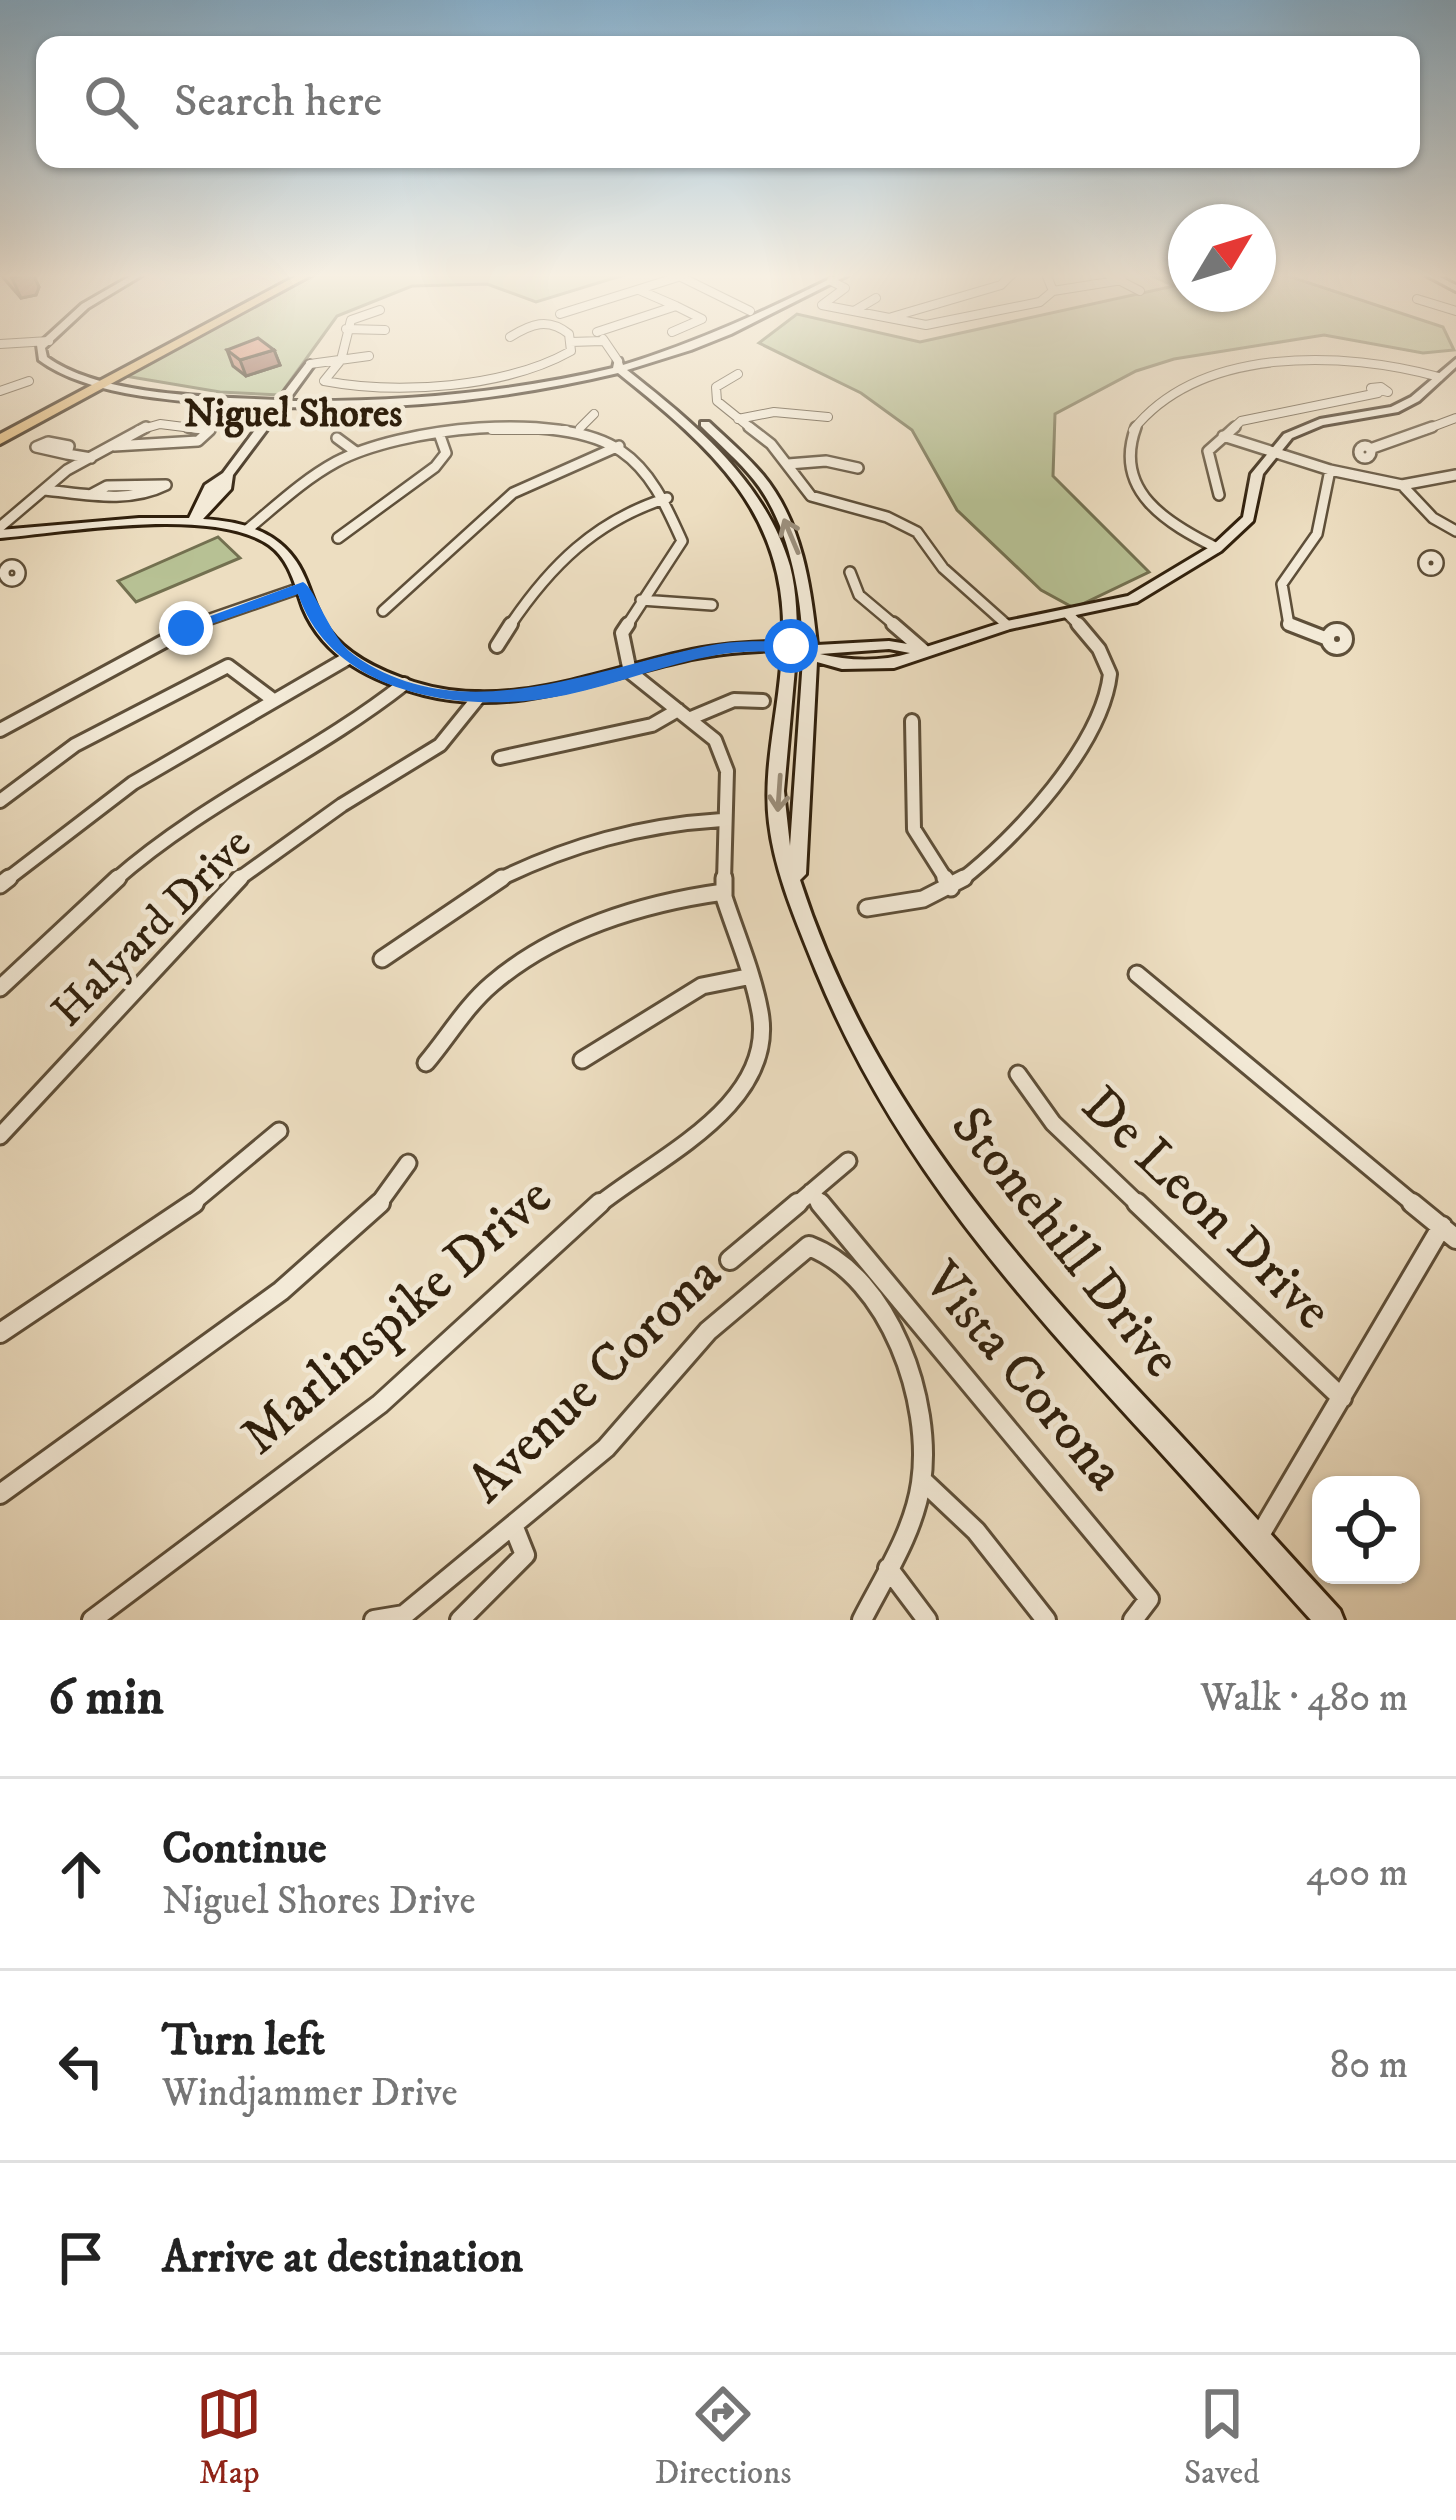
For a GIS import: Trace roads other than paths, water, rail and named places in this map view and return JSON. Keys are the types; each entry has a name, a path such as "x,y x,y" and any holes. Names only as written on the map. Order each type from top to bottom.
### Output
{"highway":[{"path":"0,440 160,350"},
{"path":"0,430 107,378"}],"main road":[{"path":"41,350 51,366 158,393 285,401 442,393 622,365 675,350"},
{"path":"622,365 663,350"},
{"path":"0,530 193,523 248,529 288,554 315,622 348,658 404,684 478,698 562,690 720,649 791,650 842,664 895,664 923,650 1007,625 1144,594 1216,548 1249,518 1257,474 1288,436 1320,422 1394,410 1456,362"},
{"path":"193,523 227,487 227,475 310,364"},
{"name":"Stonehill Drive","path":"622,365 709,440 762,509 783,561 791,650 777,824 837,998 887,1095 960,1208 1050,1317 1330,1620"},
{"name":"Stonehill Drive","path":"622,365 725,441 780,511 798,551 811,653 803,834 796,882"}],"street":[{"path":"343,350 341,360 324,381 384,385 538,367 563,358 567,350"},
{"name":"Stonehill Drive","path":"610,350 622,365"},
{"path":"310,364 369,356"},
{"path":"1216,548 1160,518 1138,498 1126,437 1136,418 1158,399 1187,386 1336,358 1439,377"},
{"path":"738,374 720,382 716,393 788,464 799,487 811,496 887,517 917,532 943,568 1007,625"},
{"path":"0,392 29,381"},
{"path":"1219,495 1208,451 1241,421 1378,393"},
{"path":"738,419 774,412 828,417"},
{"path":"580,428 594,414"},
{"path":"401,442 402,434 524,416 533,417 535,423"},
{"path":"1370,449 1456,418"},
{"path":"248,529 323,469 356,452 535,423 580,428 620,446 667,498 682,541"},
{"path":"0,530 16,505 148,425 210,430 201,441 114,446"},
{"path":"159,443 176,426"},
{"path":"338,538 435,467 446,453 440,436"},
{"path":"1223,436 1330,470 1402,485 1456,475"},
{"path":"337,438 356,452"},
{"path":"383,611 513,493 620,446"},
{"path":"67,454 92,458"},
{"path":"788,464 826,460 858,468"},
{"path":"1325,638 1289,625 1277,601 1282,578 1316,538 1319,487 1330,470"},
{"path":"44,490 92,494 157,491 166,485 107,487 92,494"},
{"path":"1402,485 1433,518 1456,531"},
{"path":"497,646 536,585 580,539 625,512 667,498"},
{"path":"0,501 16,505"},
{"path":"682,541 702,541"},
{"path":"582,1060 702,986 747,977 724,892 722,820 727,771 715,740 630,672 622,633 682,541"},
{"path":"1440,562 1456,553"},
{"path":"850,572 859,596 907,630 923,650"},
{"path":"0,730 186,628 303,587"},
{"path":"640,599 712,604"},
{"path":"867,908 922,900 982,867 1101,719 1110,676 1099,647 1068,614"},
{"path":"0,885 133,783 348,658"},
{"path":"0,801 76,745 228,666 272,699"},
{"path":"0,988 97,895 174,832 256,776 354,722 404,684"},
{"name":"Halyard Drive","path":"0,1136 236,881 342,806 440,745 478,698"},
{"path":"691,718 734,700 763,701"},
{"path":"500,758 652,725 678,710"},
{"path":"912,721 914,829 951,888"},
{"path":"382,959 436,912 492,881 621,831 668,820 722,820"},
{"path":"426,1063 490,985 525,961 625,915 693,894 724,892"},
{"path":"1137,974 1449,1233 1257,1540"},
{"name":"Marlinspike Drive","path":"92,1620 380,1404 555,1239 626,1181 689,1142 753,1075 761,1016 747,977"},
{"name":"De Leon Drive","path":"1018,1074 1053,1123 1342,1398"},
{"path":"0,1333 202,1197 279,1131"},
{"path":"730,1260 848,1161"},
{"path":"0,1494 281,1291 376,1209 408,1163"},
{"name":"Vista Corona","path":"811,1192 859,1266 1149,1599 1132,1620"},
{"name":"Avenue Corona","path":"374,1620 404,1615 606,1448 708,1330 779,1265 809,1246 825,1248 859,1266"},
{"path":"859,1266 912,1378 922,1480 862,1620"},
{"path":"922,1480 976,1531 1046,1620"},
{"path":"460,1620 525,1555 512,1525"},
{"path":"888,1568 927,1620"}],"district":[{"name":"Niguel Shores","path":"293,414"}]}
